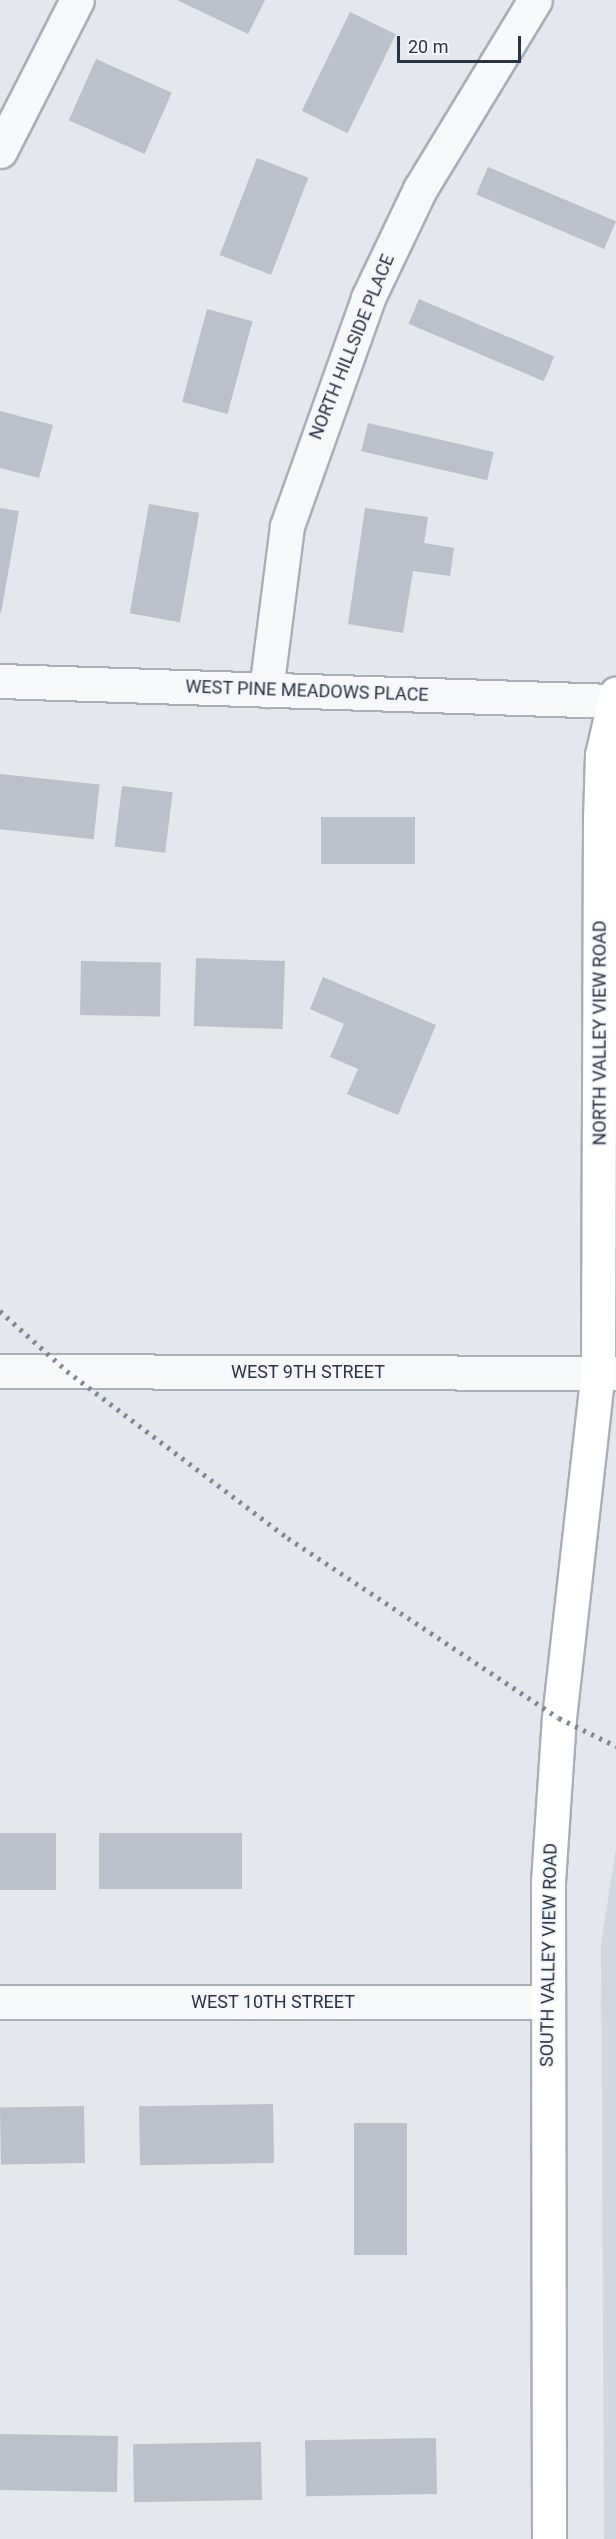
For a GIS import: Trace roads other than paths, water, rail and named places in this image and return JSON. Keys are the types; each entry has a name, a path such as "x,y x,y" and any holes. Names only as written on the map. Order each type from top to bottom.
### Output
{"street":[{"path":"0,151 76,0"},
{"name":"NORTH HILLSIDE PLACE","path":"266,690 286,525 368,298 420,189 535,0"},
{"name":"WEST PINE MEADOWS PLACE","path":"0,681 615,698"},
{"name":"NORTH VALLEY VIEW ROAD","path":"607,1373 600,819 602,755 615,698"},
{"name":"WEST 9TH STREET","path":"0,1371 607,1373"},
{"name":"SOUTH VALLEY VIEW ROAD","path":"549,2539 546,2002 559,1718 607,1373"},
{"name":"WEST 10TH STREET","path":"0,2002 546,2002"}],"railway":[{"path":"0,1311 67,1371 288,1538 559,1718 616,1746"}]}
